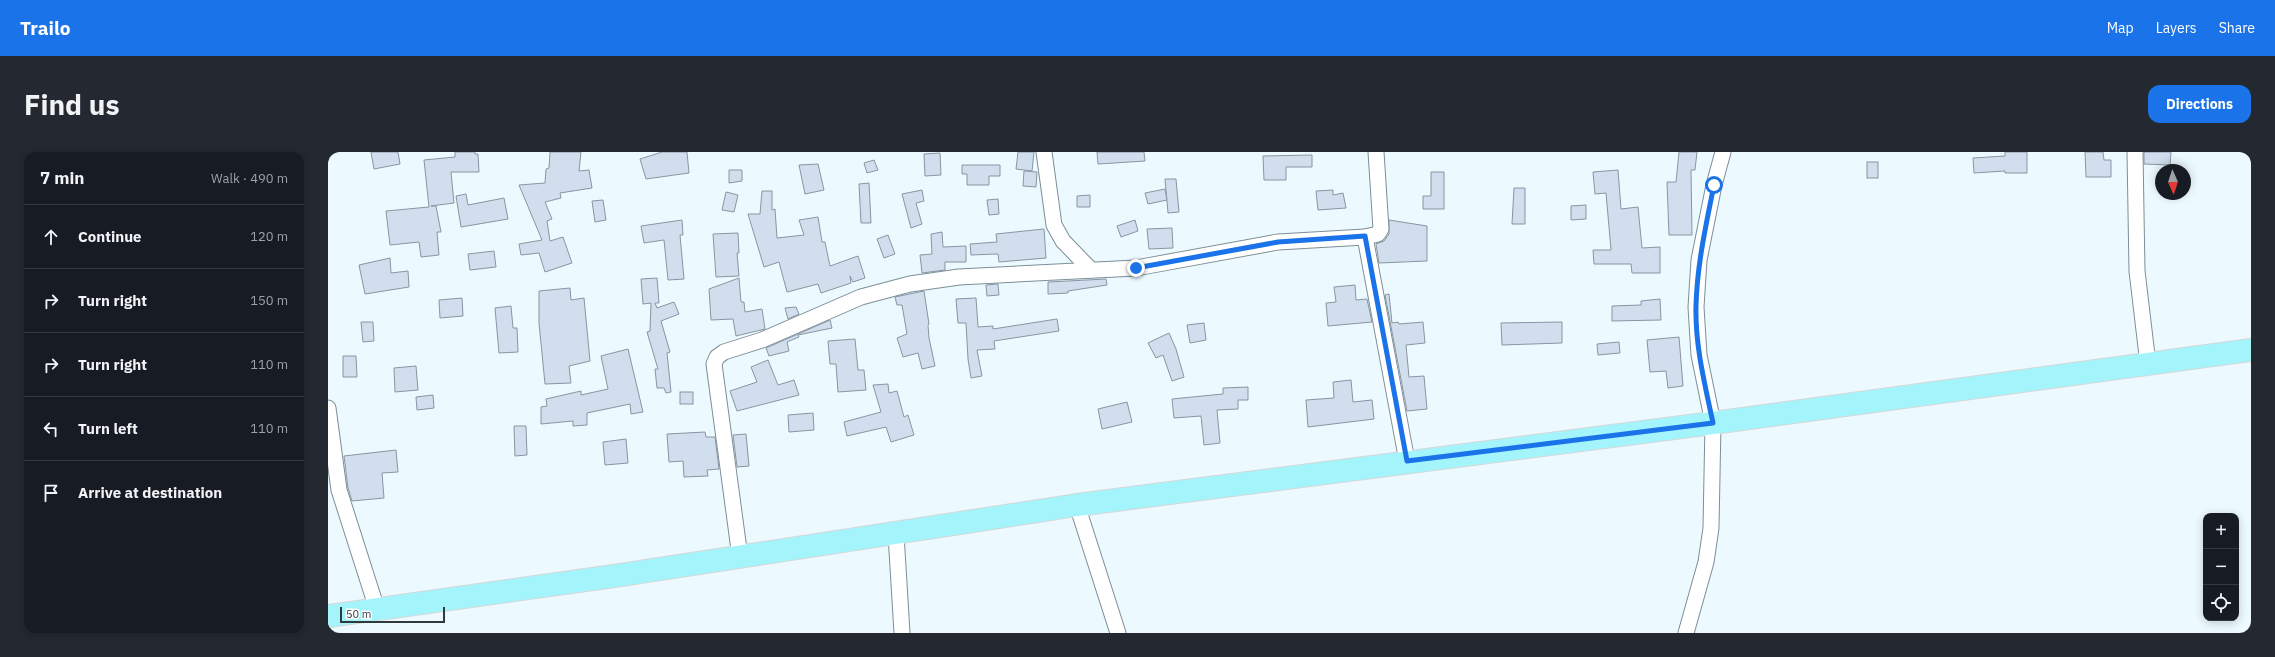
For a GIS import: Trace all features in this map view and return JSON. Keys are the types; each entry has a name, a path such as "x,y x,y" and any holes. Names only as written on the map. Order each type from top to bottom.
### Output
{"main road":[{"path":"328,616 896,534 1077,505 1407,461 1713,423 2251,350"}],"street":[{"path":"1044,152 1054,225 1063,240 1091,270"},
{"path":"740,556 714,364 717,357 724,352 762,340 861,297 910,284 958,277 1136,268 1278,242 1378,234 1381,230 1376,152"},
{"path":"1686,633 1706,562 1711,528 1713,423 1699,355 1696,307 1699,260 1714,185 1723,152"},
{"path":"2135,152 2137,271 2148,364"},
{"path":"1365,236 1407,461"},
{"path":"328,408 339,490 377,609"},
{"path":"1077,505 1118,633"},
{"path":"896,534 902,633"}],"building":[{"path":"371,152 398,152 400,164 374,169"},
{"path":"455,152 475,152 475,154 478,154 479,172 451,172 454,203 431,206 436,206 441,232 437,232 439,255 421,257 419,242 390,245 386,211 429,207 424,160 455,157"},
{"path":"550,152 581,152 579,171 589,170 592,188 560,193 561,198 545,202 552,219 547,221 550,241 563,237 572,263 545,272 539,253 521,255 519,244 542,240 519,185 545,183 546,169 549,168"},
{"path":"662,152 687,152 689,173 646,179 640,159"},
{"path":"1018,152 1034,152 1032,171 1016,169"},
{"path":"1097,152 1144,152 1145,161 1098,164"},
{"path":"1679,152 1697,152 1695,170 1691,170 1692,235 1669,235 1667,182 1676,182"},
{"path":"2005,152 2027,152 2027,173 2005,173 2005,171 1974,173 1973,158 2005,156"},
{"path":"2085,152 2103,152 2104,160 2111,160 2111,177 2086,177"},
{"path":"2144,152 2171,152 2170,164 2144,164"},
{"path":"940,153 941,175 925,176 924,154"},
{"path":"1312,155 1312,167 1286,167 1286,180 1264,180 1263,156"},
{"path":"874,160 878,170 867,173 864,163"},
{"path":"1867,162 1878,162 1878,178 1867,178"},
{"path":"818,164 824,190 805,194 799,165"},
{"path":"962,165 1000,165 1000,176 989,176 989,185 967,185 967,174 962,174"},
{"path":"729,170 742,170 742,181 729,183"},
{"path":"1618,170 1621,209 1638,207 1642,248 1660,247 1660,273 1632,273 1631,264 1594,264 1593,250 1611,250 1606,193 1595,194 1593,172"},
{"path":"1024,171 1037,172 1036,187 1023,186"},
{"path":"1431,172 1444,172 1444,209 1423,209 1423,196 1431,196"},
{"path":"1165,179 1176,179 1179,212 1168,213"},
{"path":"869,183 871,223 861,223 859,184"},
{"path":"1514,188 1525,188 1525,224 1512,224"},
{"path":"1165,189 1167,200 1148,204 1145,193"},
{"path":"922,190 924,201 916,203 922,224 911,228 902,194"},
{"path":"1333,190 1333,195 1343,193 1346,208 1318,210 1316,191"},
{"path":"762,191 772,191 772,210 775,209 777,238 804,235 799,220 818,217 822,242 825,242 830,266 858,256 865,278 853,282 850,276 851,283 821,293 818,284 787,292 779,262 764,267 748,214 760,214"},
{"path":"726,192 738,195 734,212 722,210"},
{"path":"466,194 468,205 504,198 508,219 461,227 456,196"},
{"path":"1090,195 1090,207 1077,207 1077,196"},
{"path":"998,199 999,214 989,215 987,200"},
{"path":"603,200 606,220 595,222 592,201"},
{"path":"1586,205 1586,219 1571,220 1571,206"},
{"path":"682,220 683,235 680,235 684,279 668,280 664,240 644,243 641,226"},
{"path":"1135,220 1138,231 1121,237 1117,226"},
{"path":"1389,220 1427,226 1427,261 1379,263 1376,244 1384,241 1389,234"},
{"path":"1172,228 1173,248 1149,249 1147,229"},
{"path":"1044,229 1046,258 999,262 998,254 971,255 970,244 997,242 996,234"},
{"path":"942,232 943,247 966,246 966,262 945,262 945,270 922,273 920,255 932,254 931,234"},
{"path":"738,233 739,253 737,253 739,276 716,277 713,234"},
{"path":"888,235 895,254 884,258 877,239"},
{"path":"494,251 496,267 470,270 468,254"},
{"path":"390,258 391,273 408,271 409,287 365,294 359,265"},
{"path":"657,278 659,303 655,303 657,308 674,302 679,314 661,321 670,352 667,353 671,392 666,393 664,388 657,388 655,369 658,369 647,332 650,331 651,303 643,304 641,279"},
{"path":"739,278 741,302 744,302 745,312 762,309 765,329 736,336 733,319 711,320 709,289"},
{"path":"1106,279 1107,285 1068,291 1068,293 1048,294 1048,282"},
{"path":"998,284 999,295 987,296 986,285"},
{"path":"1355,285 1356,300 1367,299 1372,322 1328,326 1326,303 1336,302 1334,287"},
{"path":"570,288 571,300 584,298 590,361 569,366 571,383 545,384 539,323 539,291"},
{"path":"924,291 929,324 929,338 935,366 922,369 918,353 903,357 897,338 907,334 902,305 897,305 895,297"},
{"path":"1389,294 1392,323 1398,322 1399,324 1423,322 1425,343 1406,345 1409,377 1424,376 1427,409 1407,411 1385,295"},
{"path":"462,298 463,316 440,318 439,300"},
{"path":"976,298 978,327 993,326 993,329 1057,319 1059,331 994,341 995,349 977,350 982,376 971,378 968,359 966,323 958,323 956,299"},
{"path":"1660,299 1661,320 1612,321 1612,306 1641,305 1641,301"},
{"path":"511,306 513,328 517,328 518,352 499,353 495,308"},
{"path":"796,307 799,314 788,319 785,308"},
{"path":"830,320 832,328 798,335 799,337 787,342 789,351 769,356 766,348"},
{"path":"361,322 373,322 374,341 363,342"},
{"path":"1562,322 1562,343 1502,345 1501,323"},
{"path":"1204,323 1206,340 1190,343 1187,325"},
{"path":"1169,333 1176,349 1184,377 1172,381 1163,355 1156,358 1148,343"},
{"path":"1679,337 1683,386 1668,388 1666,371 1650,372 1647,340"},
{"path":"855,339 858,370 864,370 866,390 838,392 836,364 830,364 828,341"},
{"path":"1619,342 1620,353 1598,355 1597,344"},
{"path":"628,349 643,412 631,414 630,404 587,413 587,425 573,426 573,421 541,424 541,407 547,406 546,399 581,391 581,395 608,389 601,356"},
{"path":"343,356 356,356 357,377 343,377"},
{"path":"768,360 778,385 794,380 799,395 737,411 730,391 757,382 751,367"},
{"path":"416,366 418,390 395,392 394,368"},
{"path":"1351,380 1353,402 1372,400 1374,419 1308,427 1306,400 1334,398 1333,382"},
{"path":"888,384 889,393 897,391 904,417 908,415 914,435 891,442 886,427 847,436 844,422 881,412 873,385"},
{"path":"1248,387 1248,400 1238,400 1238,409 1217,410 1220,443 1204,445 1201,416 1174,418 1172,399 1223,394 1223,388"},
{"path":"680,392 693,392 693,404 680,404"},
{"path":"433,395 434,408 417,410 416,397"},
{"path":"1127,402 1132,422 1102,429 1098,409"},
{"path":"813,413 814,430 789,432 788,415"},
{"path":"514,426 526,426 527,455 515,456"},
{"path":"705,432 706,437 715,437 719,469 707,470 708,476 684,477 683,461 669,462 667,434"},
{"path":"746,434 749,466 737,467 733,435"},
{"path":"626,439 628,463 605,465 603,442"},
{"path":"396,450 398,472 382,473 384,498 352,501 348,488 344,456"}],"route":[{"path":"1136,268 1278,242 1365,236 1407,461 1713,423 1699,355 1696,307 1699,260 1714,185"}]}
